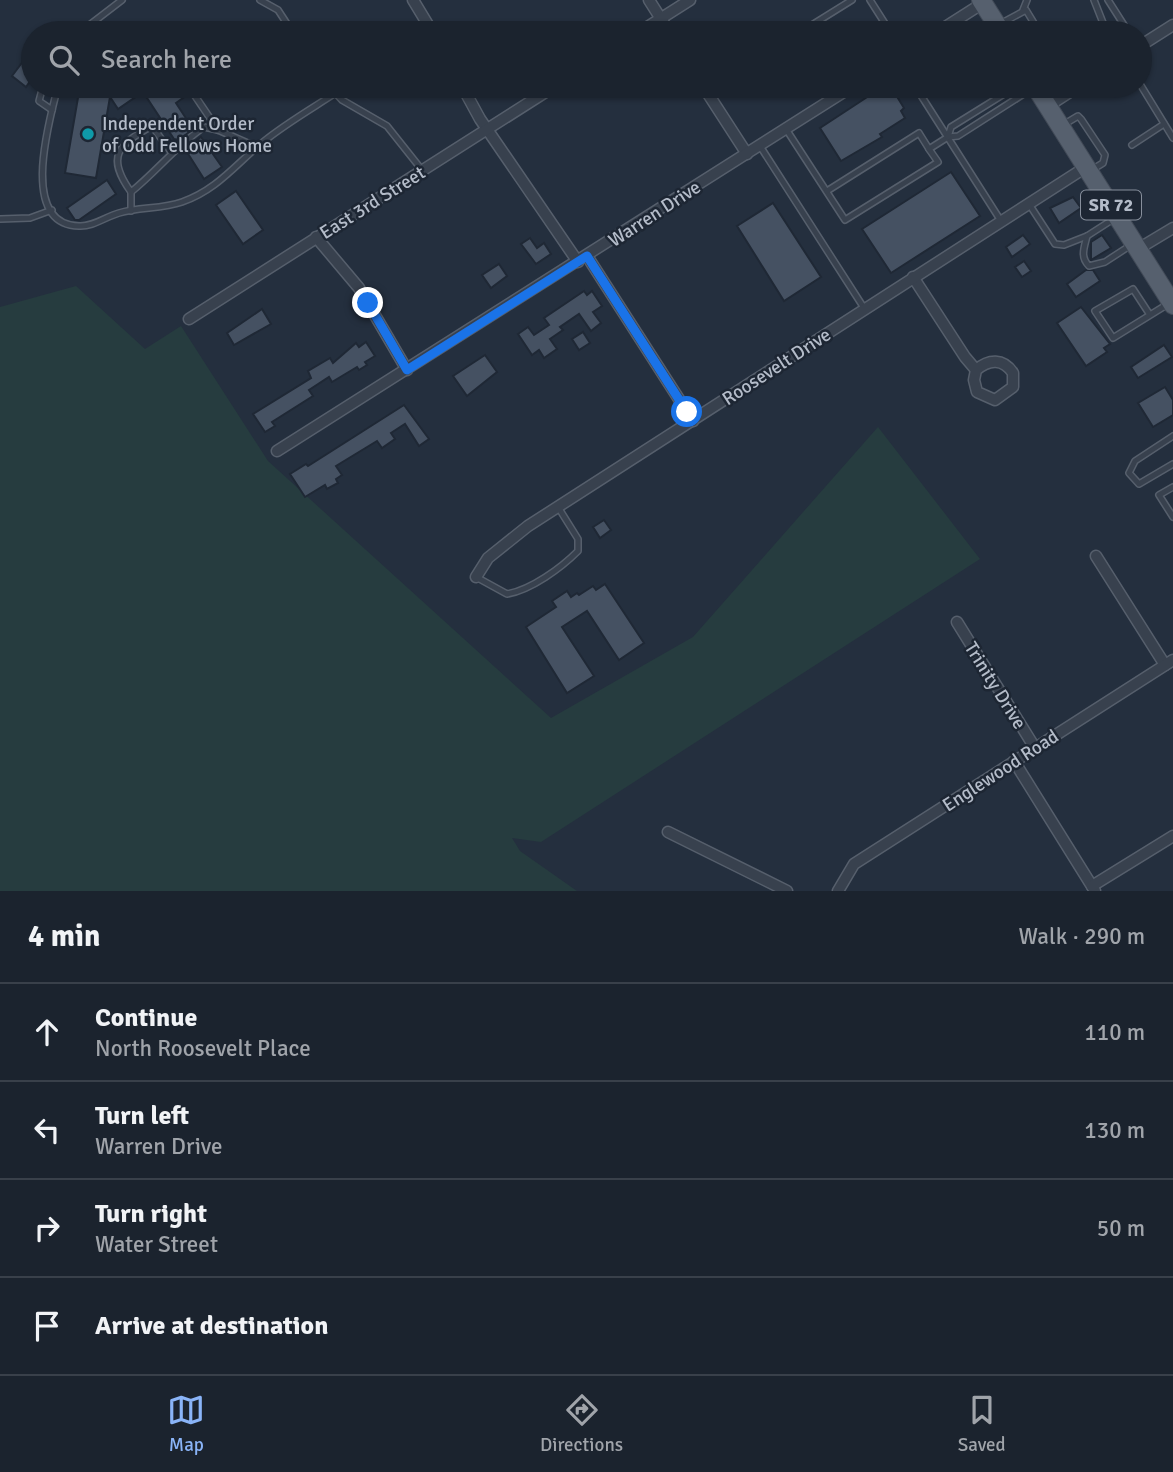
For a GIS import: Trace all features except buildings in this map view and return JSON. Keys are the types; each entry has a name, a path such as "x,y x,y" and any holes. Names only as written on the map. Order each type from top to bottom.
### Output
{"main road":[{"path":"982,2 994,21"},
{"name":"SR 72","path":"1043,98 1172,304"}],"street":[{"path":"413,0 426,21"},
{"path":"649,0 661,19"},
{"path":"658,21 690,0"},
{"path":"954,21 982,2"},
{"path":"1152,38 1173,25"},
{"path":"469,98 487,129 583,259 693,421"},
{"name":"East 3rd Street","path":"189,319 536,98"},
{"path":"714,98 747,154"},
{"name":"Warren Drive","path":"277,451 834,98"},
{"path":"1048,106 1060,98"},
{"name":"Roosevelt Drive","path":"476,577 501,546 558,507 913,277 1087,170"},
{"path":"1136,246 1173,228"},
{"path":"316,237 359,288 407,370"},
{"path":"913,277 976,370"},
{"path":"1096,556 1169,662"},
{"name":"Trinity Drive","path":"957,622 1034,748"},
{"name":"Englewood Road","path":"838,891 855,863 1169,662"},
{"path":"1014,761 1093,888 1173,836"},
{"path":"668,832 787,891"}],"lane":[{"path":"95,21 122,0"},
{"path":"260,0 278,10 285,21"},
{"path":"818,21 852,0"},
{"path":"870,0 883,21"},
{"path":"1009,21 1023,10 1027,0"},
{"path":"1094,0 1102,21"},
{"path":"1108,0 1121,21"},
{"path":"1023,10 1031,21"},
{"path":"40,98 39,101 51,110"},
{"path":"54,98 41,167 45,197 52,210 66,223 83,226 131,211 167,206 199,195 233,172 257,147 328,98"},
{"path":"196,98 218,130"},
{"path":"341,98 387,126 422,170"},
{"path":"923,98 1001,221"},
{"path":"948,137 951,127 998,98"},
{"path":"929,149 948,137 958,136 1017,98"},
{"path":"1148,98 1173,138"},
{"path":"970,116 976,125"},
{"path":"1132,145 1164,124"},
{"path":"131,211 131,192 117,172 116,161 125,143 152,126 171,152"},
{"path":"131,192 151,176 171,152 204,127 218,130 257,147"},
{"path":"786,128 845,220 937,162 919,133 827,191"},
{"path":"760,145 864,309"},
{"path":"1029,204 1055,244 1064,245 1087,236 1118,216"},
{"path":"0,219 30,218 52,210"},
{"path":"1087,236 1083,256 1089,265 1105,262 1136,246"},
{"path":"1150,315 1133,289 1096,311 1112,338 1172,304"},
{"path":"1173,436 1135,461 1129,473 1132,480 1139,484 1173,464"},
{"path":"1173,487 1159,495 1173,517"},
{"path":"476,577 507,594 519,592 570,559 578,551 578,539 558,507"}],"green space":[{"path":"76,286 145,349 181,326 268,461 551,718 693,637 878,427 980,559 541,842 512,838 520,851 577,891 0,891 0,307"}],"place":[{"name":"Independent Order of Odd Fellows Home","path":"88,134"}],"route":[{"path":"368,303 407,370 587,256 687,412"}]}
